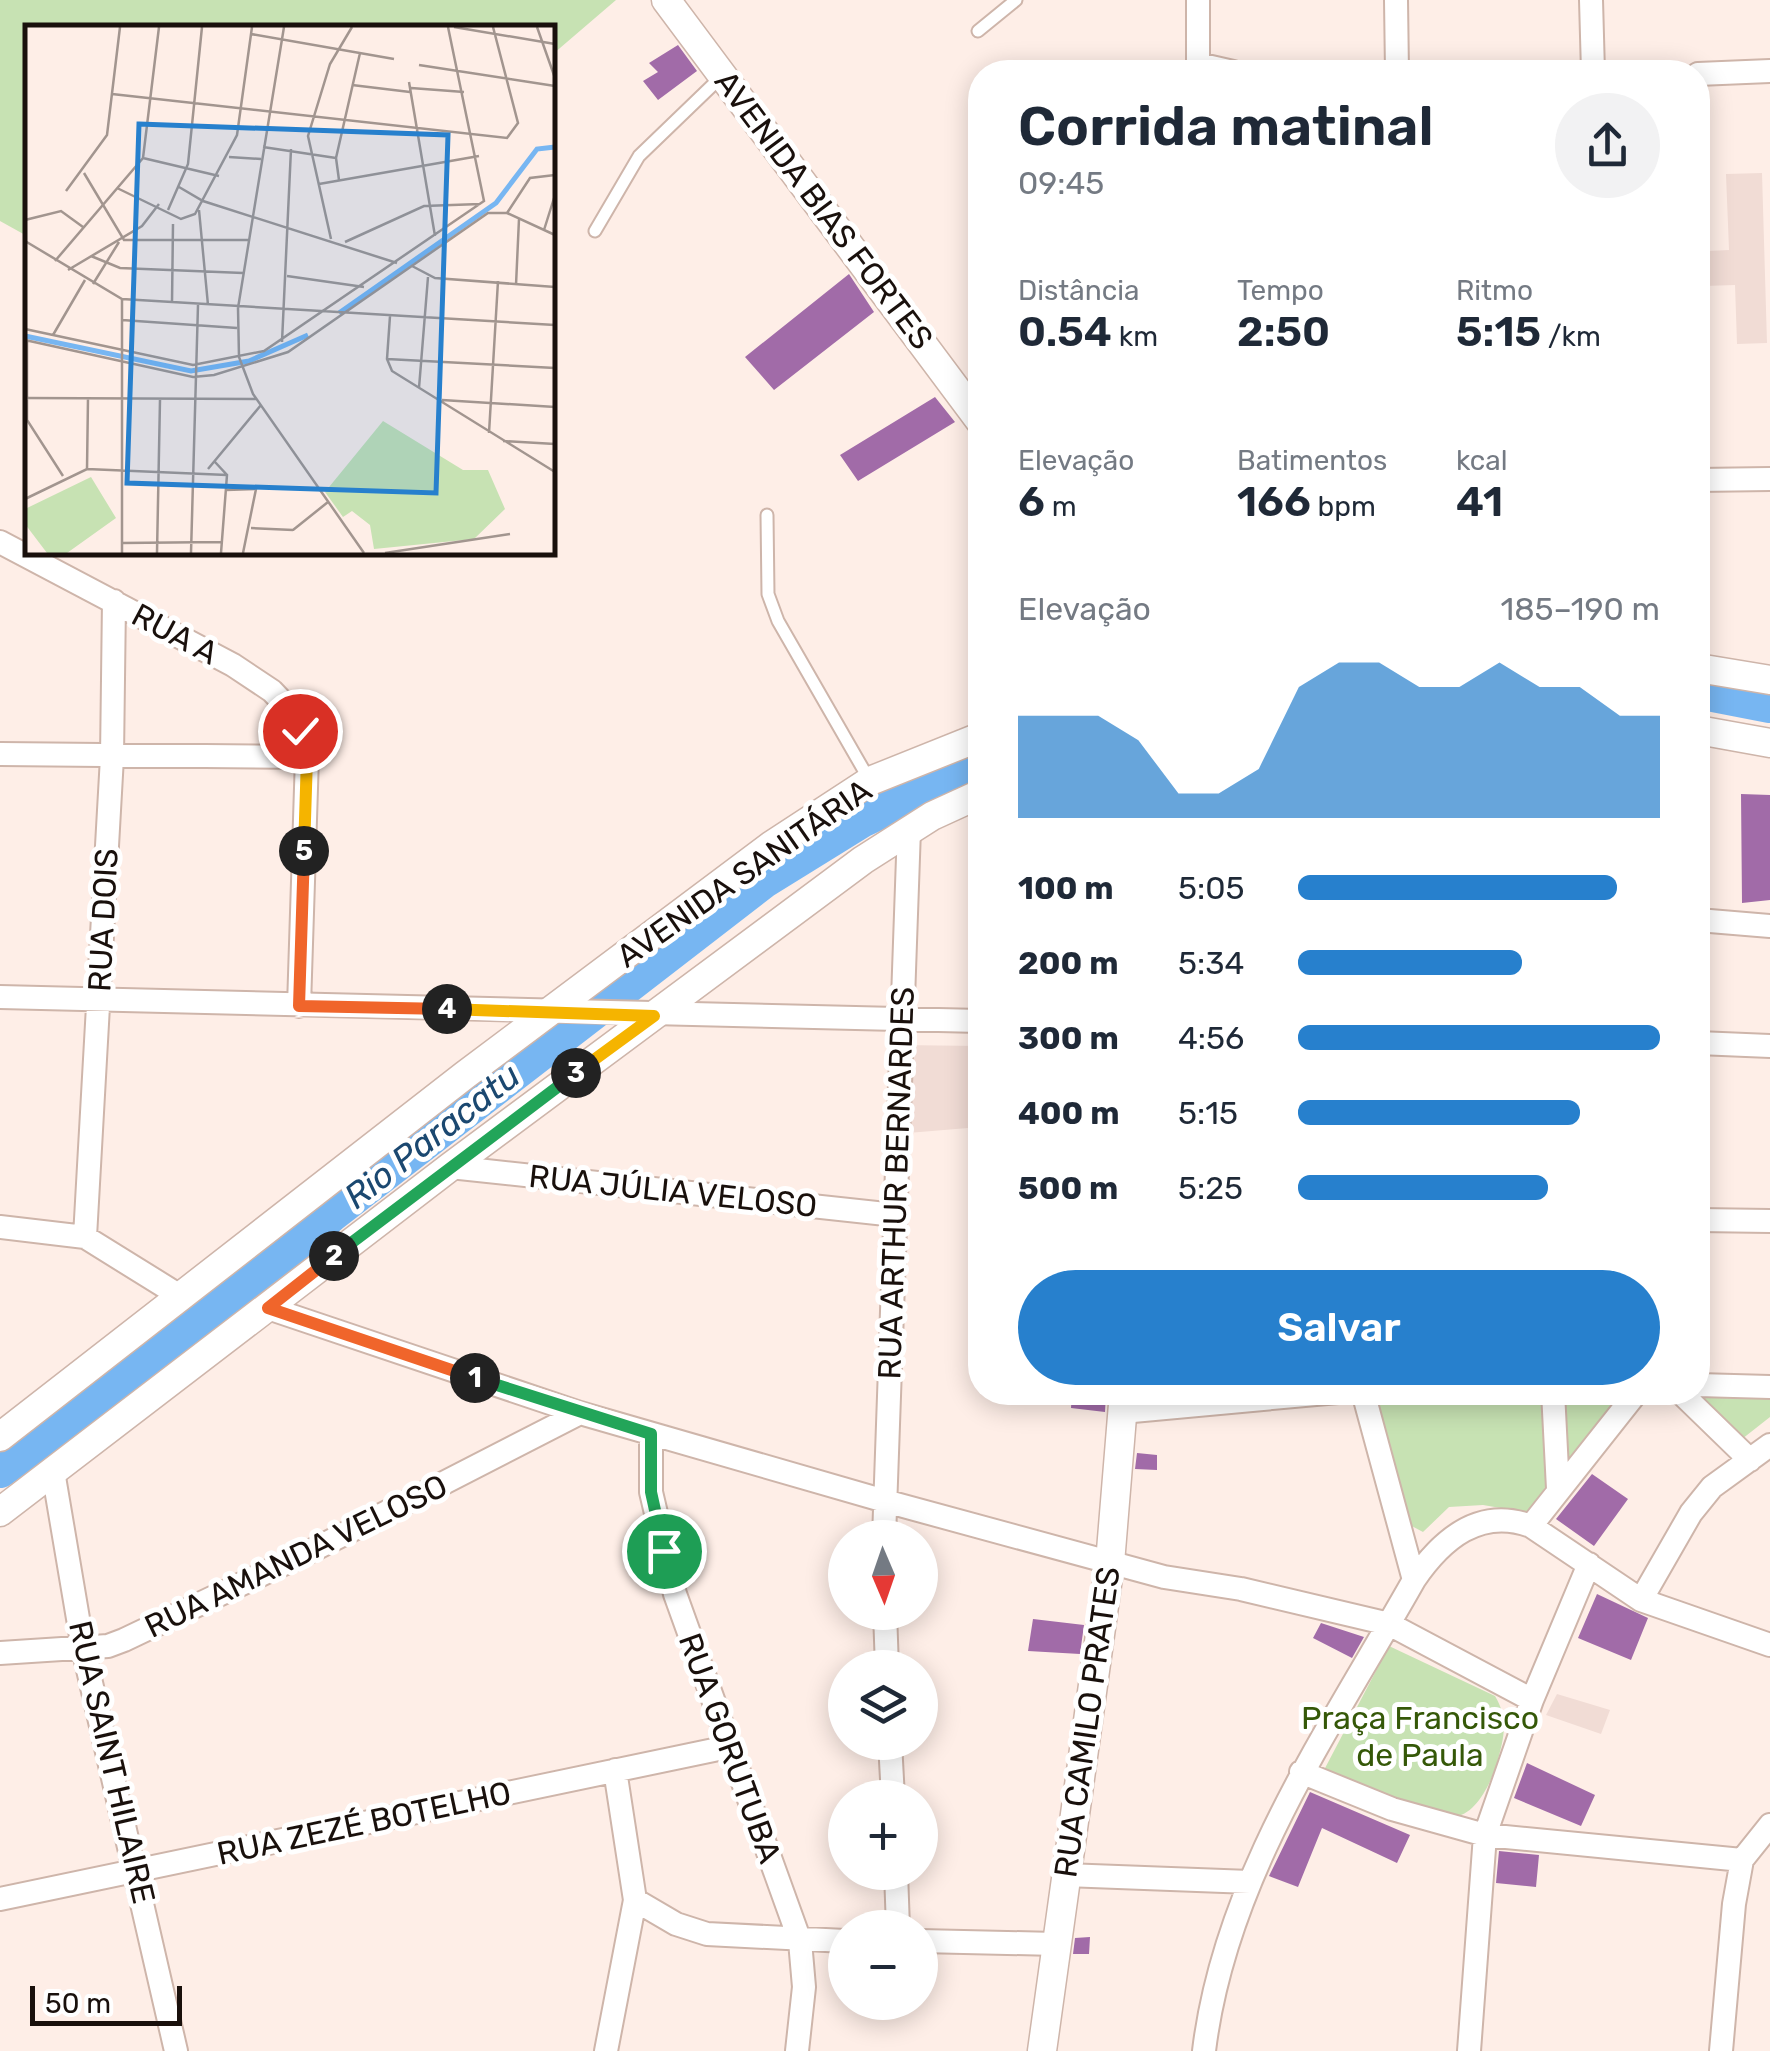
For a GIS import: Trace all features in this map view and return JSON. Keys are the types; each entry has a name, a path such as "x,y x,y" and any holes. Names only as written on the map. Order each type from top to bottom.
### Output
{"street":[{"name":"AVENIDA BIAS FORTES","path":"666,0 968,405"},
{"path":"1198,0 1201,60"},
{"path":"1396,0 1398,60"},
{"path":"1591,0 1593,60"},
{"path":"1710,74 1770,71"},
{"path":"1710,480 1770,479"},
{"name":"RUA A","path":"0,542 233,665 272,691 289,708 307,757 299,1006"},
{"name":"RUA DOIS","path":"85,1238 112,757 114,602"},
{"path":"1710,670 1770,680"},
{"path":"1710,732 1770,743"},
{"name":"AVENIDA SANITÁRIA","path":"0,1437 772,845 870,781 968,741"},
{"path":"0,754 307,757"},
{"name":"AVENIDA SANITÁRIA","path":"0,1512 450,1166 909,829 968,800"},
{"name":"RUA ARTHUR BERNARDES","path":"884,1520 909,829"},
{"path":"1710,921 1770,926"},
{"path":"0,998 968,1021"},
{"path":"1710,1044 1770,1046"},
{"name":"RUA JÚLIA VELOSO","path":"450,1166 895,1215"},
{"path":"1710,1220 1770,1221"},
{"path":"0,1227 85,1238 180,1296"},
{"path":"268,1308 580,1413 885,1501 1164,1577 1241,1589 1389,1624 1532,1700"},
{"path":"1710,1385 1770,1387"},
{"name":"RUA CAMILO PRATES","path":"1042,2051 1110,1563 1123,1405"},
{"path":"1367,1405 1414,1580"},
{"path":"1554,1405 1558,1489"},
{"path":"1531,1526 1626,1405"},
{"path":"1693,1405 1750,1460"},
{"name":"RUA AMANDA VELOSO","path":"0,1653 108,1646 141,1633 580,1413"},
{"name":"RUA GORUTUBA","path":"651,1434 649,1470 655,1518 686,1632 800,1941 804,1987 797,2051"},
{"path":"1641,1600 1691,1513 1712,1487 1770,1445"},
{"name":"RUA SAINT HILAIRE","path":"53,1471 84,1648 176,2051"},
{"path":"1204,2051 1209,2008 1250,1882 1301,1772 1433,1552 1461,1533 1491,1520 1513,1519 1531,1526 1641,1600 1770,1645"},
{"path":"1468,2051 1485,1835 1532,1700 1588,1564"},
{"name":"RUA ZEZÉ BOTELHO","path":"0,1899 728,1746"},
{"path":"606,2051 635,1900 614,1770"},
{"path":"1301,1772 1392,1809 1485,1835 1742,1860"},
{"path":"1721,2051 1734,1904 1742,1860 1770,1825"},
{"path":"1065,1875 1250,1882"},
{"path":"635,1900 690,1930 724,1936 828,1941"},
{"path":"938,1941 1056,1944"}],"lane":[{"path":"978,31 1016,0"},
{"path":"595,231 639,156 724,74"},
{"path":"768,515 768,594 778,621 870,781"}],"shaded area":[{"path":"1762,173 1767,343 1737,344 1735,285 1710,286 1710,251 1729,250 1726,174"},
{"path":"899,1045 968,1046 968,1128 908,1133"},
{"path":"1557,1694 1610,1710 1601,1734 1546,1715"}],"green space":[{"path":"0,0 616,0 555,52 555,25 25,25 25,235 0,221"},
{"path":"1710,1394 1770,1395 1770,1417 1742,1439 1700,1405 1710,1405"},
{"path":"1548,1405 1550,1479 1530,1513 1483,1505 1449,1507 1423,1532 1408,1524 1377,1406"},
{"path":"1559,1405 1618,1405 1564,1472"},
{"name":"Praça Francisco de Paula","path":"1389,1646 1495,1696 1499,1704 1504,1729 1497,1763 1482,1795 1464,1814 1444,1816 1428,1812 1323,1772"}],"building":[{"path":"678,45 697,71 658,100 643,81 658,72 649,63"},
{"path":"849,274 874,312 774,390 745,357"},
{"path":"935,397 955,422 858,481 840,455"},
{"path":"1741,794 1770,795 1770,900 1742,903"},
{"path":"1071,1405 1105,1405 1105,1412"},
{"path":"1137,1453 1157,1455 1157,1470 1135,1469"},
{"path":"1592,1474 1628,1499 1594,1546 1556,1519"},
{"path":"1597,1594 1648,1618 1631,1660 1578,1638"},
{"path":"1033,1619 1084,1625 1080,1654 1028,1651"},
{"path":"1321,1623 1364,1637 1352,1658 1313,1638"},
{"path":"1527,1763 1595,1795 1581,1826 1514,1798"},
{"path":"1310,1792 1410,1835 1397,1863 1322,1828 1298,1887 1269,1876"},
{"path":"1499,1851 1539,1855 1536,1887 1496,1883"},
{"path":"1090,1937 1089,1954 1073,1954 1075,1938"}],"waterway":[{"name":"Rio Paracatu","path":"1710,692 1770,704"},
{"name":"Rio Paracatu","path":"0,1469 217,1311 330,1214 764,879 861,819 968,769"}],"route":[{"path":"300,731 307,757 299,1006 654,1016 450,1166 268,1308 651,1434 651,1492 664,1551"}]}
